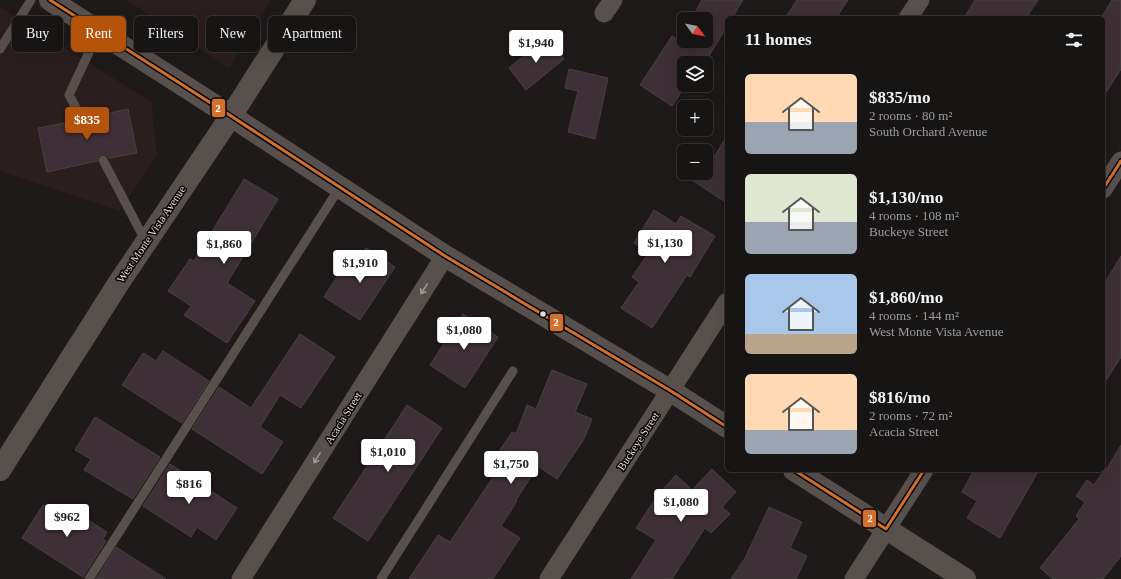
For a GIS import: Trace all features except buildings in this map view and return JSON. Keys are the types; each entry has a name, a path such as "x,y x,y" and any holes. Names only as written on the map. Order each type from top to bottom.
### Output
{"street":[{"path":"50,0 75,16"},
{"name":"West Monte Vista Avenue","path":"0,470 118,284 231,116 305,0"},
{"path":"909,16 920,0"},
{"path":"126,48 445,256 671,391 725,426"},
{"path":"1105,186 1121,161"},
{"name":"Acacia Street","path":"241,579 445,256"},
{"name":"Buckeye Street","path":"549,579 725,305"},
{"path":"797,472 965,579"},
{"path":"854,579 923,472"}],"lane":[{"path":"0,49 31,0"},
{"path":"82,119 69,95 89,52"},
{"path":"103,160 146,242"},
{"path":"89,579 340,187"},
{"path":"381,579 513,371"}],"shaded area":[{"path":"127,0 271,0 260,18 260,16 206,16 206,52 239,52 229,69 198,48 198,16 151,16"},
{"path":"0,7 14,16 12,16 12,52 63,52 63,47 151,102 157,154 120,211 0,171"}],"transit line":[{"name":"2","path":"50,0 445,256 671,391 725,426"},
{"name":"2","path":"1105,186 1121,161"},
{"name":"2","path":"797,472 886,529 923,472"}]}
